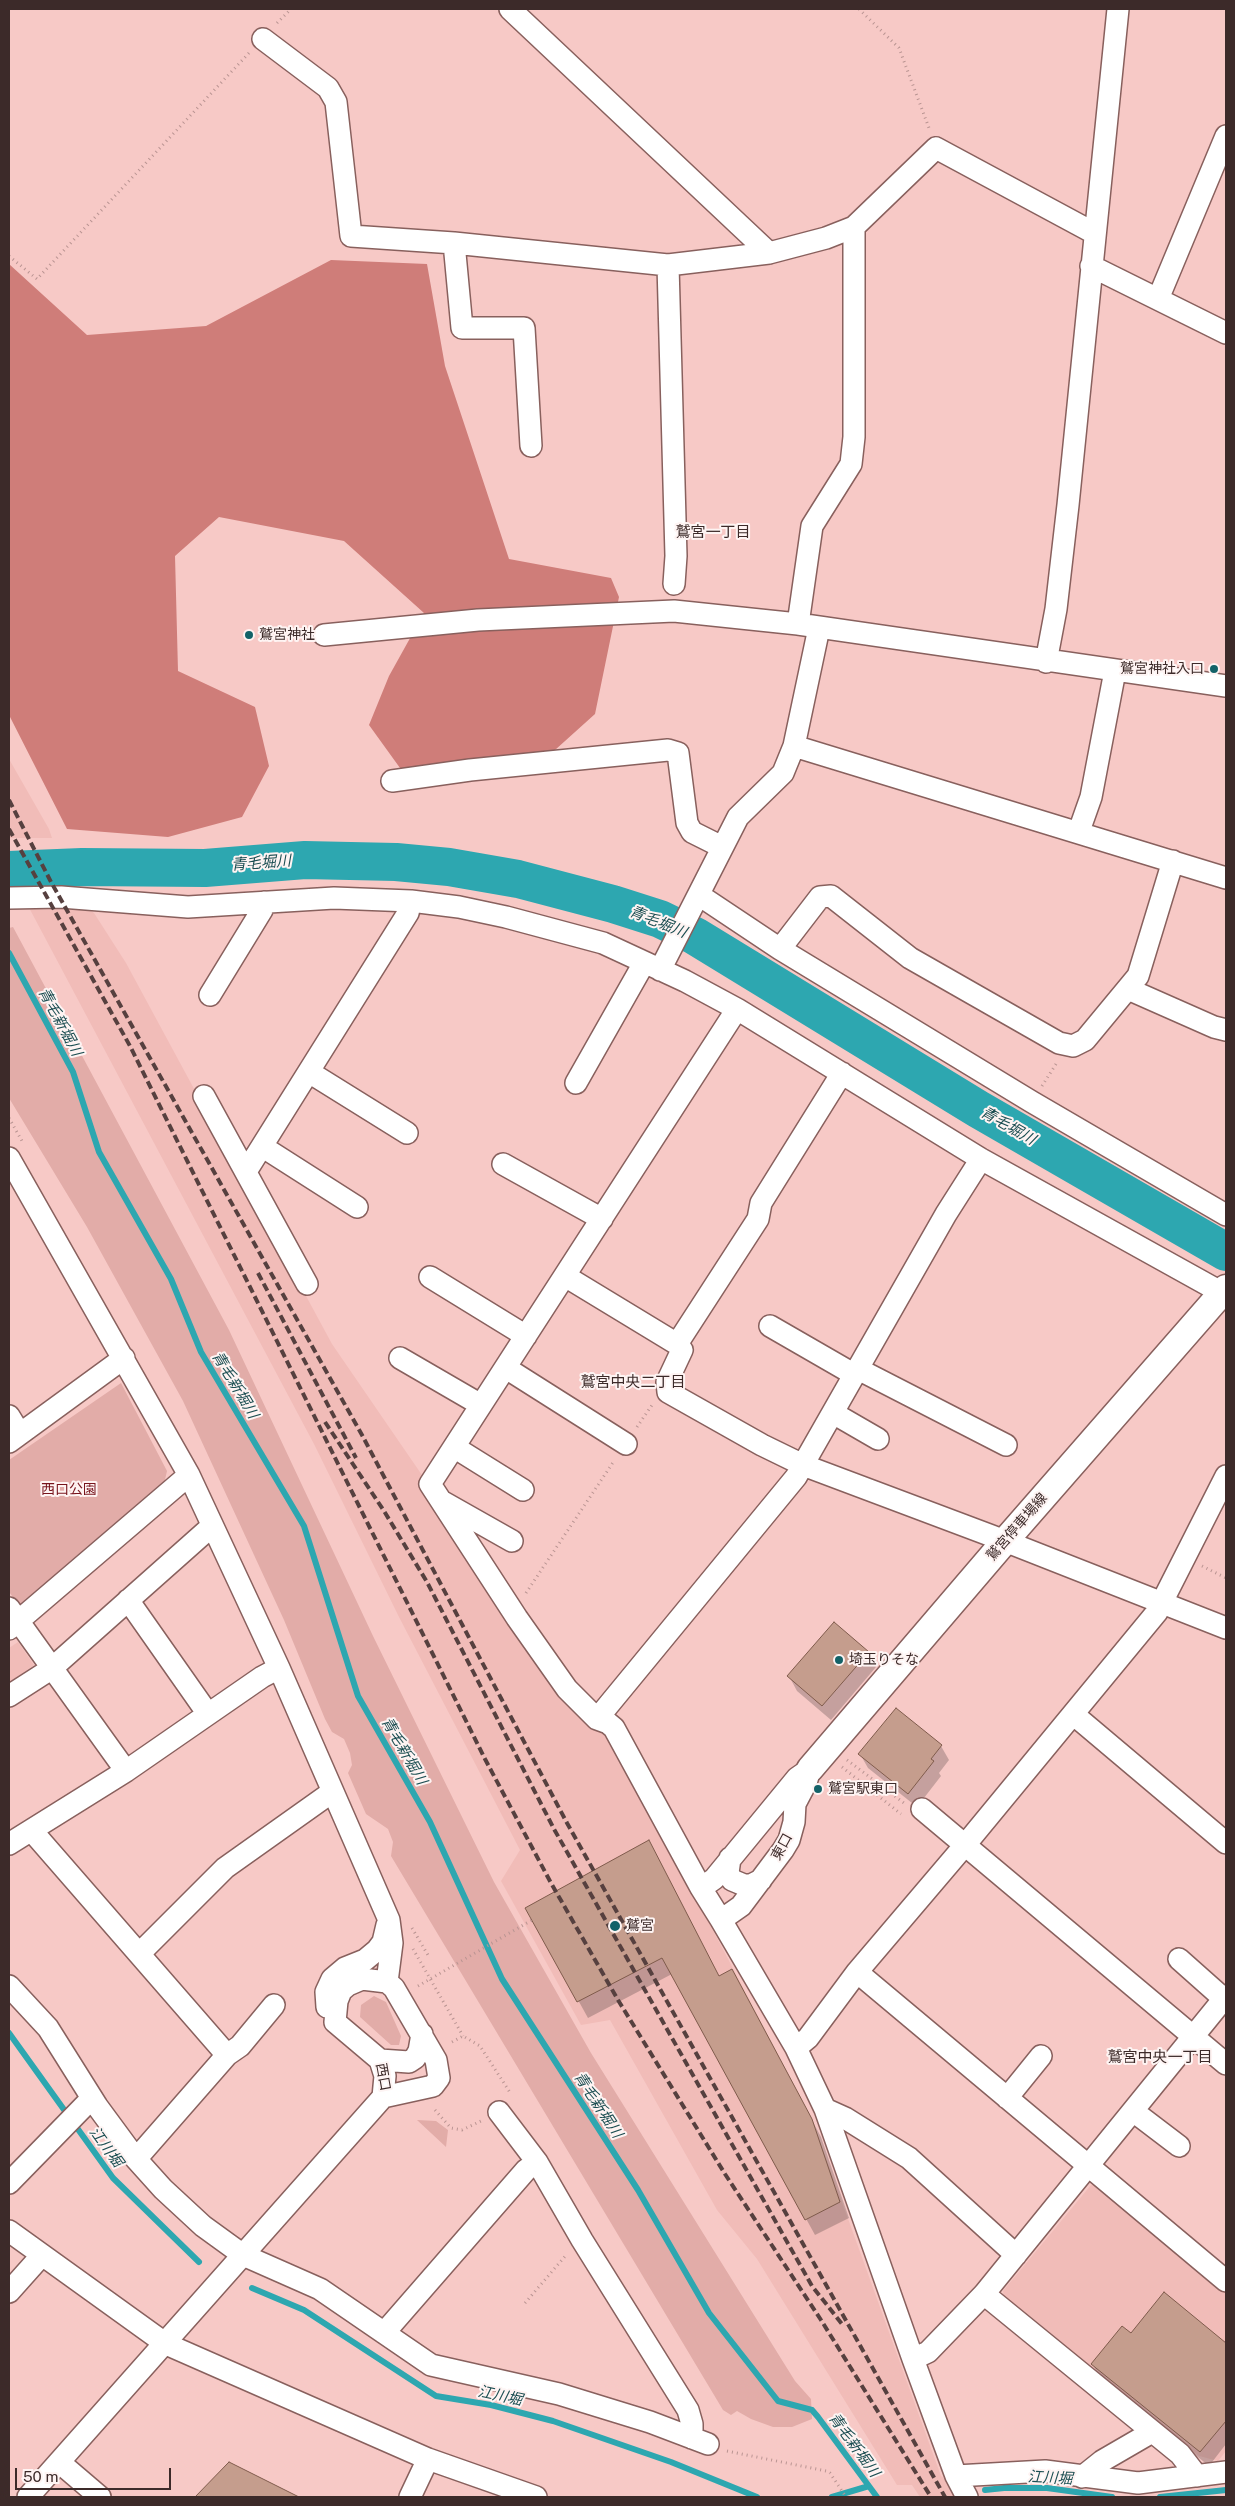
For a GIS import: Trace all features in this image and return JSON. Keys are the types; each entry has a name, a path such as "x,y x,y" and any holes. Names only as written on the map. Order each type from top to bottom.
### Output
{"main road":[{"name":"鷲宮停車場線","path":"810,1769 1005,1541 1225,1292"}],"street":[{"path":"510,9 769,253"},
{"path":"1046,662 1056,609 1068,505 1118,9"},
{"path":"263,39 328,88 336,102 351,236 454,243 668,265 769,253 826,238 854,227 936,148 1094,233"},
{"path":"1158,299 1226,136"},
{"path":"798,624 812,526 851,464 854,437 854,227"},
{"path":"454,243 462,328 524,328 531,446"},
{"path":"668,265 676,556 674,584"},
{"path":"1091,266 1226,332"},
{"path":"324,635 478,620 664,611 744,617 798,624 1046,662 1226,686"},
{"path":"576,1083 657,964 697,899 738,817 783,774 794,746 819,628"},
{"path":"1078,832 1091,797 1114,671"},
{"path":"794,746 1226,878"},
{"path":"392,781 470,770 668,750 678,753 687,823 692,832 722,847"},
{"path":"780,949 820,896 831,896 910,958 1067,1046 1073,1046 1085,1040 1138,976 1174,861"},
{"path":"9,898 79,898 172,907 334,898 411,901 459,907 603,943 657,964 736,1009 981,1159 1225,1292"},
{"path":"697,899 1032,1102 1226,1215"},
{"path":"247,1170 408,913 411,901"},
{"path":"210,995 262,910 264,902"},
{"path":"1128,989 1214,1027 1226,1030"},
{"path":"736,1009 430,1484 514,1612 568,1689 597,1719 608,1722 614,1728 701,1888 796,2048 825,2109 956,2476 966,2497"},
{"path":"309,1072 407,1133"},
{"path":"678,1344 758,1219 761,1203 842,1073"},
{"path":"204,1096 247,1170 307,1284"},
{"path":"262,1147 358,1207"},
{"path":"15,1150 124,1358 189,1475 279,1668 389,1920 392,1942 387,1982 362,1979 348,1985 341,1991 337,2001 336,2022"},
{"path":"597,1719 803,1465 946,1214 981,1159"},
{"path":"502,1164 602,1219"},
{"path":"565,1276 678,1344 682,1350 666,1387 668,1392 762,1445 803,1465 1005,1541 1226,1628"},
{"path":"430,1277 526,1336"},
{"path":"770,1326 856,1372 1006,1445"},
{"path":"12,1431 124,1358"},
{"path":"400,1358 481,1405"},
{"path":"506,1368 626,1444"},
{"path":"833,1413 878,1439"},
{"path":"454,1448 523,1490"},
{"path":"126,1771 51,1669 12,1620 189,1475"},
{"path":"796,2048 808,2038 857,1972 965,1845 1162,1603 1226,1476"},
{"path":"441,1500 512,1541"},
{"path":"9,1696 51,1669 212,1526"},
{"path":"128,1600 208,1714"},
{"path":"9,1844 126,1771 262,1677 279,1668"},
{"path":"1073,1714 1226,1843"},
{"path":"701,1888 714,1879 796,1778 810,1769"},
{"name":"東口","path":"721,1920 742,1906 789,1840 794,1822 795,1804 806,1783 810,1769"},
{"path":"139,1954 225,1868 332,1792"},
{"path":"913,1812 965,1845 1226,2064"},
{"path":"32,1831 227,2055"},
{"path":"730,1858 728,1873 732,1880 744,1885 761,1880"},
{"path":"336,2022 328,2009 326,1997 328,1984 337,1973 365,1960 377,1950 383,1942 389,1920"},
{"path":"914,2359 928,2352 984,2294 1225,1997 1179,1959"},
{"path":"857,1972 1226,2282"},
{"name":"西口","path":"336,2022 380,2060 385,2076 383,2097 433,2086 438,2078 436,2060 394,1988 387,1982"},
{"path":"9,1986 48,2028 92,2098 136,2158 163,2189 203,2226 243,2255 320,2289 431,2365 559,2394 700,2441"},
{"path":"136,2158 227,2055 240,2046 274,2004"},
{"path":"380,2060 409,2062 415,2058 419,2051 422,2034"},
{"path":"1007,2098 1041,2056"},
{"path":"28,2497 166,2344 383,2097"},
{"path":"9,2183 92,2098"},
{"path":"825,2109 845,2118 909,2158 1016,2255"},
{"path":"1133,2111 1179,2146"},
{"path":"491,2116 537,2162 582,2240 688,2410 700,2441"},
{"path":"384,2333 526,2170 537,2162"},
{"path":"9,2231 166,2344 428,2459 536,2497"},
{"path":"9,2292 42,2255"},
{"path":"984,2294 1152,2432 1189,2464 1197,2476"},
{"path":"1082,2476 1152,2432"},
{"path":"410,2497 428,2459"},
{"path":"60,2462 100,2497"},
{"path":"956,2476 1026,2471 1138,2483 1226,2472"}],"path":[{"path":"859,9 900,48 936,148"},
{"path":"9,256 37,279 263,39"},
{"path":"1032,1102 1067,1046"},
{"path":"9,1118 15,1150"},
{"path":"514,1612 660,1392 666,1387"},
{"path":"845,1758 913,1812"},
{"path":"839,1765 913,1812"},
{"path":"418,1986 532,1920"},
{"path":"422,1965 463,2036"},
{"path":"435,2110 451,2128 462,2130 491,2116"},
{"path":"525,2303 582,2240"},
{"path":"700,2441 722,2450 826,2472 835,2480 846,2497"}],"shaded area":[{"path":"331,260 427,264 445,366 509,559 611,578 619,597 595,714 535,768 413,786 369,725 389,676 424,613 344,541 219,517 175,556 178,671 255,707 269,766 242,817 168,837 67,829 9,715 9,264 87,335 206,326"},
{"path":"9,759 49,829 52,838 9,838"},
{"path":"68,878 81,887 75,892 21,890 17,884 21,880"},
{"path":"26,902 84,906 94,913 126,963 332,1344 424,1478 611,1736 812,2119 941,2476 953,2485 961,2497 920,2497 912,2485 897,2485 757,2259 717,2210 610,2020 581,2025 501,1881 520,1850 399,1617 314,1444"},
{"path":"18,1642 34,1665 9,1683 9,1648"},
{"path":"1091,2185 1098,2185 1226,2291 1226,2451 1218,2461 1199,2456 1005,2303 1003,2291"}],"green space":[{"path":"13,927 229,1330 373,1636 494,1882 591,2053 795,2381 811,2399 812,2419 792,2427 773,2427 751,2419 737,2411 731,2415 723,2410 391,1856 393,1842 388,1829 366,1814 348,1773 352,1765 350,1753 344,1739 332,1732 325,1719 284,1620 183,1401 87,1227 9,1098 9,928"},
{"name":"西口公園","path":"121,1383 167,1471 164,1484 24,1611 9,1592 9,1460"},
{"path":"374,1996 386,2002 401,2036 399,2045 391,2045 360,2017 361,2005"},
{"path":"417,2120 436,2121 448,2130 446,2147"}],"building":[{"path":"834,1622 869,1652 822,1706 787,1676"},
{"path":"896,1708 942,1745 931,1759 934,1761 908,1794 858,1754"},
{"path":"649,1840 719,1976 732,1969 812,2119 840,2202 805,2220 662,1958 577,2002 525,1908"},
{"path":"1164,2292 1226,2343 1226,2421 1200,2452 1091,2364 1122,2326 1131,2333"},
{"path":"229,2462 299,2497 195,2497"}],"waterway":[{"name":"青毛堀川","path":"9,870 82,867 205,868 305,860 396,862 449,867 518,879 613,904 660,919 695,936 978,1109 1226,1252"},
{"name":"青毛新堀川","path":"9,953 73,1072 99,1152 171,1279 201,1352 304,1526 358,1696 430,1822 502,1979 638,2190 709,2313 778,2401 812,2410 877,2497"},
{"name":"江川堀","path":"9,2033 113,2178 199,2262"},
{"name":"江川堀","path":"252,2288 304,2310 436,2396 491,2405 553,2421 671,2462 757,2497"},
{"name":"江川堀","path":"832,2497 869,2486"},
{"name":"江川堀","path":"985,2490 1047,2488 1112,2497"},
{"name":"江川堀","path":"1160,2497 1226,2490"}],"railway":[{"path":"9,800 51,882 362,1435 567,1823 945,2497"},
{"path":"9,829 130,1046 485,1759 551,1883 618,2000 725,2174 821,2320 931,2497"},
{"path":"258,1273 356,1458"},
{"path":"325,1422 384,1511 427,1582 554,1829 812,2286 842,2324"}],"place":[{"name":"鷲宮神社","path":"249,635"},
{"name":"鷲宮神社入口","path":"1214,669"},
{"name":"埼玉りそな","path":"839,1660"},
{"name":"鷲宮駅東口","path":"818,1789"},
{"name":"鷲宮","path":"615,1926"}],"district":[{"name":"鷲宮一丁目","path":"713,532"},
{"name":"鷲宮中央二丁目","path":"633,1382"},
{"name":"鷲宮中央一丁目","path":"1160,2057"}]}
